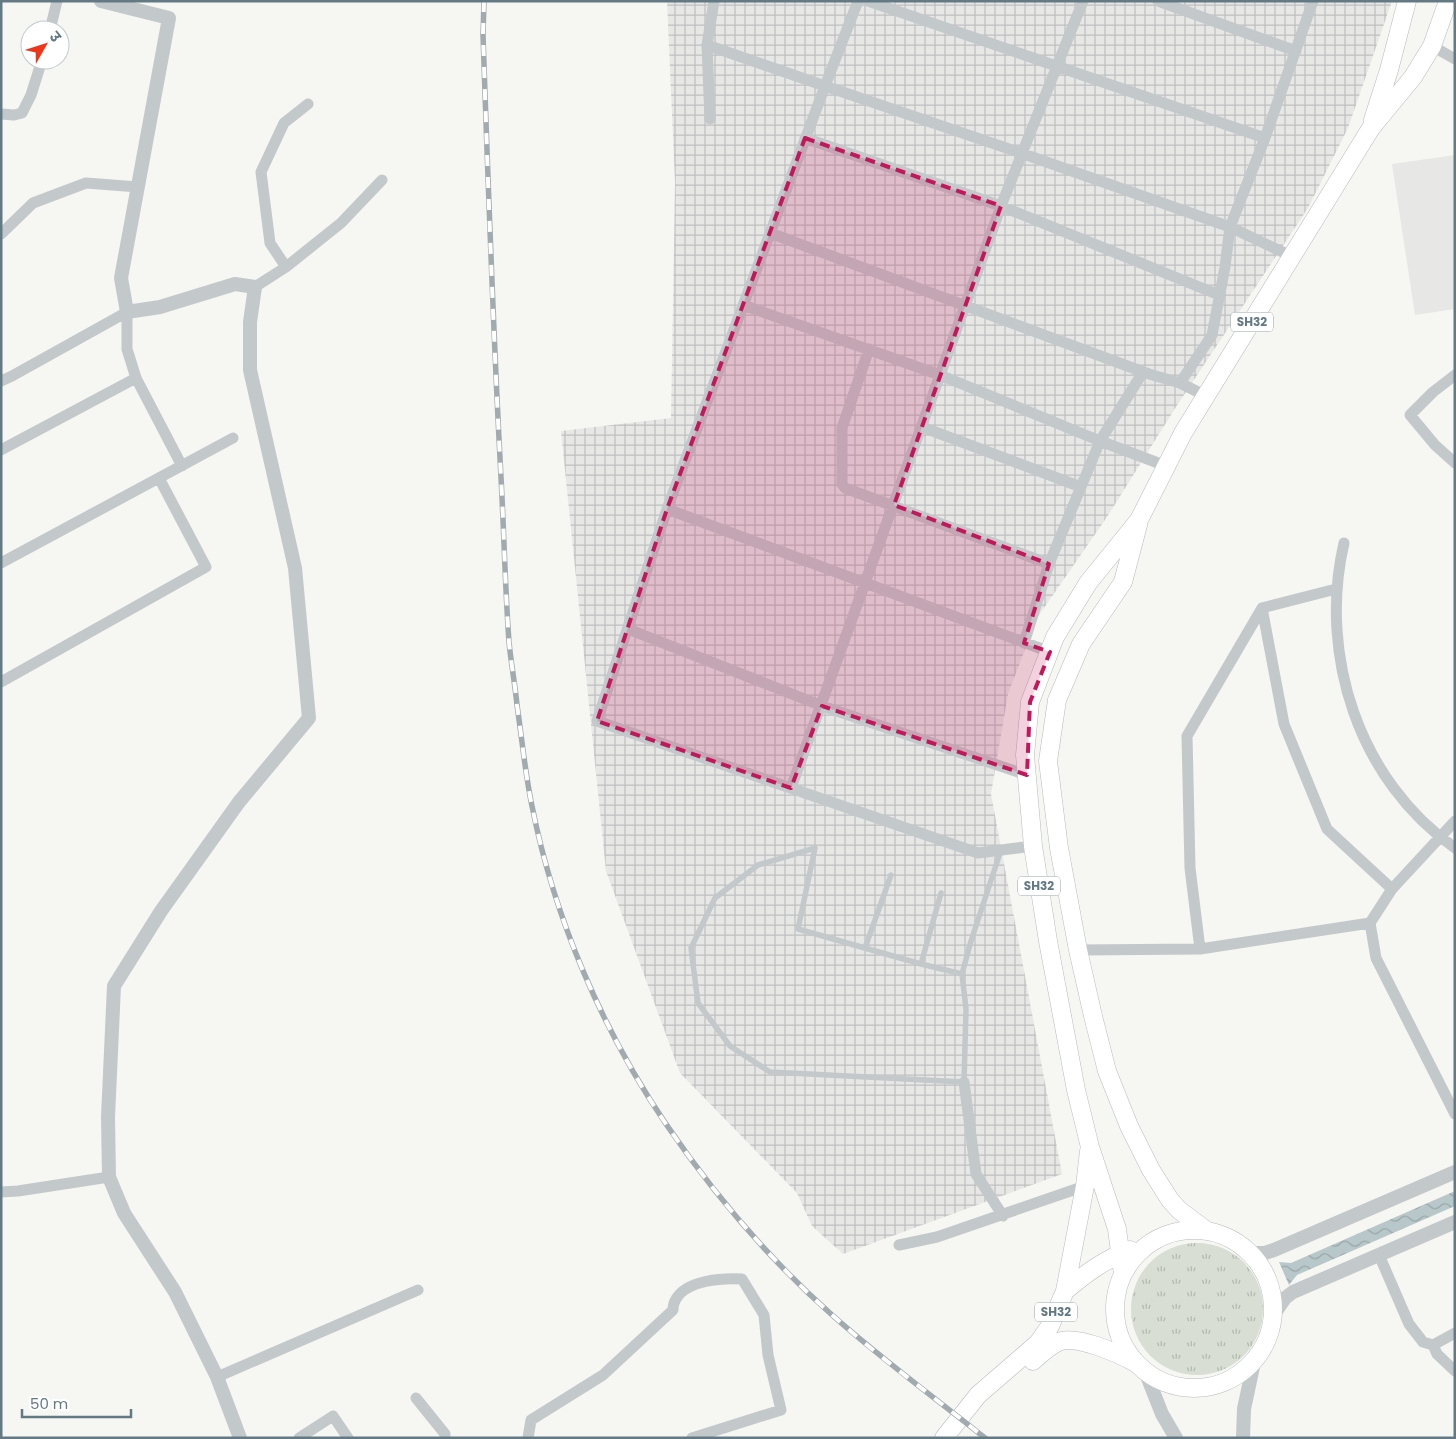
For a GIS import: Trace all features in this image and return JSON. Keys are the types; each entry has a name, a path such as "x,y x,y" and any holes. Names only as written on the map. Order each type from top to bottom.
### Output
{"main road":[{"name":"SH32","path":"1371,128 1389,70 1406,1"},
{"name":"SH32","path":"1207,1231 1179,1210 1170,1200 1151,1170 1129,1126 1107,1071 1078,950 1059,848 1048,761 1057,700 1081,644 1123,582 1139,520 1183,434 1371,128 1413,77 1432,46 1448,1"},
{"name":"SH32","path":"1124,1274 1117,1230 1090,1147 1076,1090 1032,846 1025,755 1030,702 1056,636 1088,583 1139,520"},
{"name":"SH32","path":"944,1438 978,1395 1042,1338 1050,1326 1065,1291 1085,1186 1090,1147"},
{"path":"1065,1291 1088,1272 1121,1253 1146,1246 1175,1232 1207,1231 1230,1239 1250,1253 1261,1266 1273,1298 1274,1314 1267,1340 1254,1362 1238,1376 1220,1384 1201,1388 1181,1387 1162,1382 1141,1367 1126,1348 1118,1330 1115,1311 1117,1292 1124,1274 1133,1259 1146,1246"},
{"name":"SH32","path":"956,1438 977,1410 998,1390 1058,1342 1073,1340 1081,1342 1118,1354 1141,1367"}],"street":[{"path":"52,20 57,1"},
{"path":"101,1 169,18 121,278 127,312 127,349 136,378 182,466"},
{"path":"710,119 707,45 714,1"},
{"path":"858,1 742,304 667,509 597,721 978,853 1032,846"},
{"path":"868,1 1265,138"},
{"path":"792,788 1001,206 1083,1"},
{"path":"1158,1 1296,51"},
{"path":"1180,383 1212,335 1218,295 1225,267 1230,227 1265,138 1313,1"},
{"path":"707,45 1022,153 1230,227 1293,257"},
{"path":"1432,46 1455,59"},
{"path":"1,114 22,113 39,70"},
{"path":"286,267 270,243 261,172 284,123 308,104"},
{"path":"805,138 1001,206 1218,295"},
{"path":"1,380 12,376 127,312 160,307 234,284 255,287 286,267 341,223 382,180"},
{"path":"1,234 33,203 86,183 138,187"},
{"path":"770,233 1143,372 1180,383 1206,396"},
{"path":"240,1438 217,1377 176,1292 124,1213 108,1178 108,1117 114,986 161,911 239,802 309,718 296,568 250,370 250,322 255,287"},
{"path":"742,304 940,375 1166,466"},
{"path":"869,349 842,428 842,484 845,488 1050,564"},
{"path":"1024,643 1050,564 1100,441 1143,372"},
{"path":"1455,375 1433,392 1410,415 1436,445 1455,463"},
{"path":"1,450 136,378"},
{"path":"922,427 1081,487"},
{"path":"1,564 233,438"},
{"path":"1,682 206,567 159,478"},
{"path":"667,509 1050,652"},
{"path":"1344,543 1336,589 1335,617 1337,645 1348,700 1358,726 1375,759 1401,798 1440,838 1455,848"},
{"path":"1200,948 1190,868 1188,736 1262,608 1336,589"},
{"path":"1262,608 1284,724 1327,829 1392,889"},
{"path":"628,629 822,706 1027,776"},
{"path":"1455,821 1392,889 1370,923 1376,958 1455,1114"},
{"path":"1078,950 1200,948 1370,923"},
{"path":"964,1082 976,1174 1002,1216"},
{"path":"1250,1253 1265,1253 1274,1250 1455,1172"},
{"path":"1,1192 18,1192 108,1178"},
{"path":"899,1246 937,1237 1085,1186"},
{"path":"1274,1314 1285,1298 1293,1292 1455,1222"},
{"path":"1379,1255 1409,1324 1423,1342 1433,1345 1455,1333"},
{"path":"528,1438 531,1420 603,1375 673,1310 675,1300 686,1288 720,1278 742,1279 764,1315 768,1355 781,1410 692,1438"},
{"path":"217,1377 418,1290"},
{"path":"1433,1345 1437,1354 1455,1371"},
{"path":"1243,1438 1244,1409 1254,1362"},
{"path":"1141,1367 1162,1414 1176,1438"},
{"path":"416,1398 445,1434 445,1438"},
{"path":"299,1438 333,1416 348,1438"}],"lane":[{"path":"962,974 798,929 815,848 758,865 715,898 691,948 698,1003 730,1046 770,1072 964,1082 966,1009 962,974 971,940 1001,850"},
{"path":"865,948 891,875"},
{"path":"920,964 941,893"}],"highlighted area":[{"path":"805,138 1001,206 894,505 1049,564 1024,643 1050,652 1030,702 1027,775 822,706 791,788 597,721 667,509"}],"shaded area":[{"path":"667,1 1392,1 1348,128 1308,208 1176,407 1107,517 1037,618 1008,694 991,794 1062,1174 843,1254 812,1226 797,1193 680,1073 606,871 561,431 671,418 675,183"},
{"path":"1455,155 1455,309 1415,315 1392,164"}],"green space":[{"path":"1197,1243 1210,1244 1222,1248 1244,1262 1258,1284 1262,1296 1262,1322 1258,1334 1244,1356 1222,1370 1210,1374 1197,1375 1184,1374 1172,1370 1150,1356 1136,1334 1132,1322 1131,1309 1132,1296 1136,1284 1150,1262 1172,1248 1184,1244"}],"water":[{"path":"1455,1191 1455,1206 1297,1275 1289,1285 1279,1262 1291,1263"}],"railway":[{"path":"484,1 483,35 491,256 509,642 525,769 532,806 541,848 567,931 601,1011 643,1088 684,1150 723,1200 764,1248 831,1314 888,1362 985,1438"}]}
